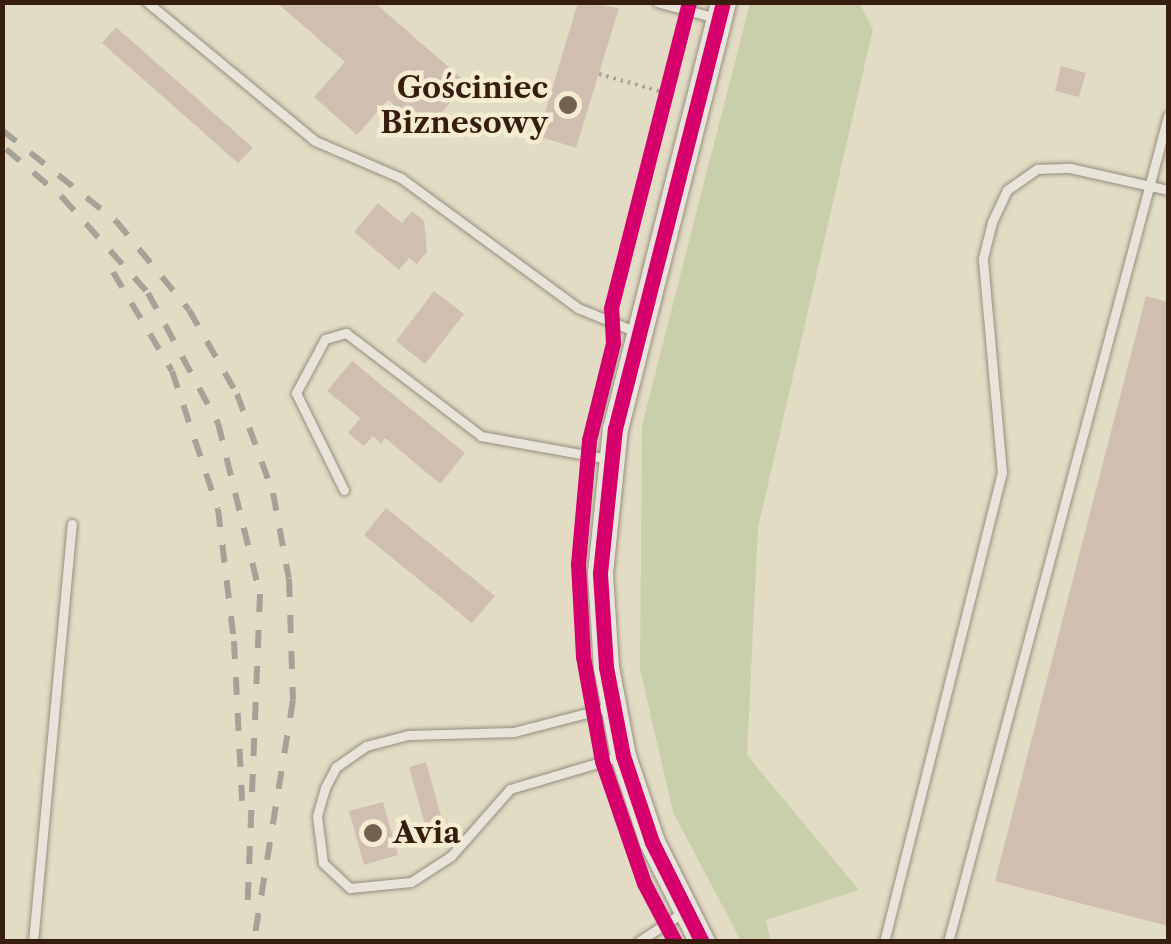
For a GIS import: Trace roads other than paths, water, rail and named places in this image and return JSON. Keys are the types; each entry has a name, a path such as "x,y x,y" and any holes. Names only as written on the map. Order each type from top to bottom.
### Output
{"street":[{"path":"702,942 684,912 623,756 612,707 600,574 610,459 721,11"}],"lane":[{"path":"147,2 315,141 400,178 578,308 639,334"},
{"path":"657,2 721,11"},
{"path":"948,942 1168,116"},
{"path":"884,942 1002,473 982,258 992,222 1007,190 1036,168 1070,168 1168,190"},
{"path":"344,490 296,393 324,339 346,333 481,436 610,459"},
{"path":"33,942 72,524"},
{"path":"612,707 514,732 408,735 366,746 336,767 325,788 317,816 323,863 350,888 412,882 451,856 510,789 623,756"},
{"path":"638,942 684,912"}],"railway":[{"path":"2,130 116,221 189,310 237,394 273,493 289,579 293,700 254,942"},
{"path":"6,149 62,197 148,293 218,423 260,594 247,917"},
{"path":"113,272 172,371 218,509 234,641 242,801"}],"place":[{"name":"Gościniec Biznesowy","path":"568,105"},
{"name":"Avia","path":"373,833"}]}
